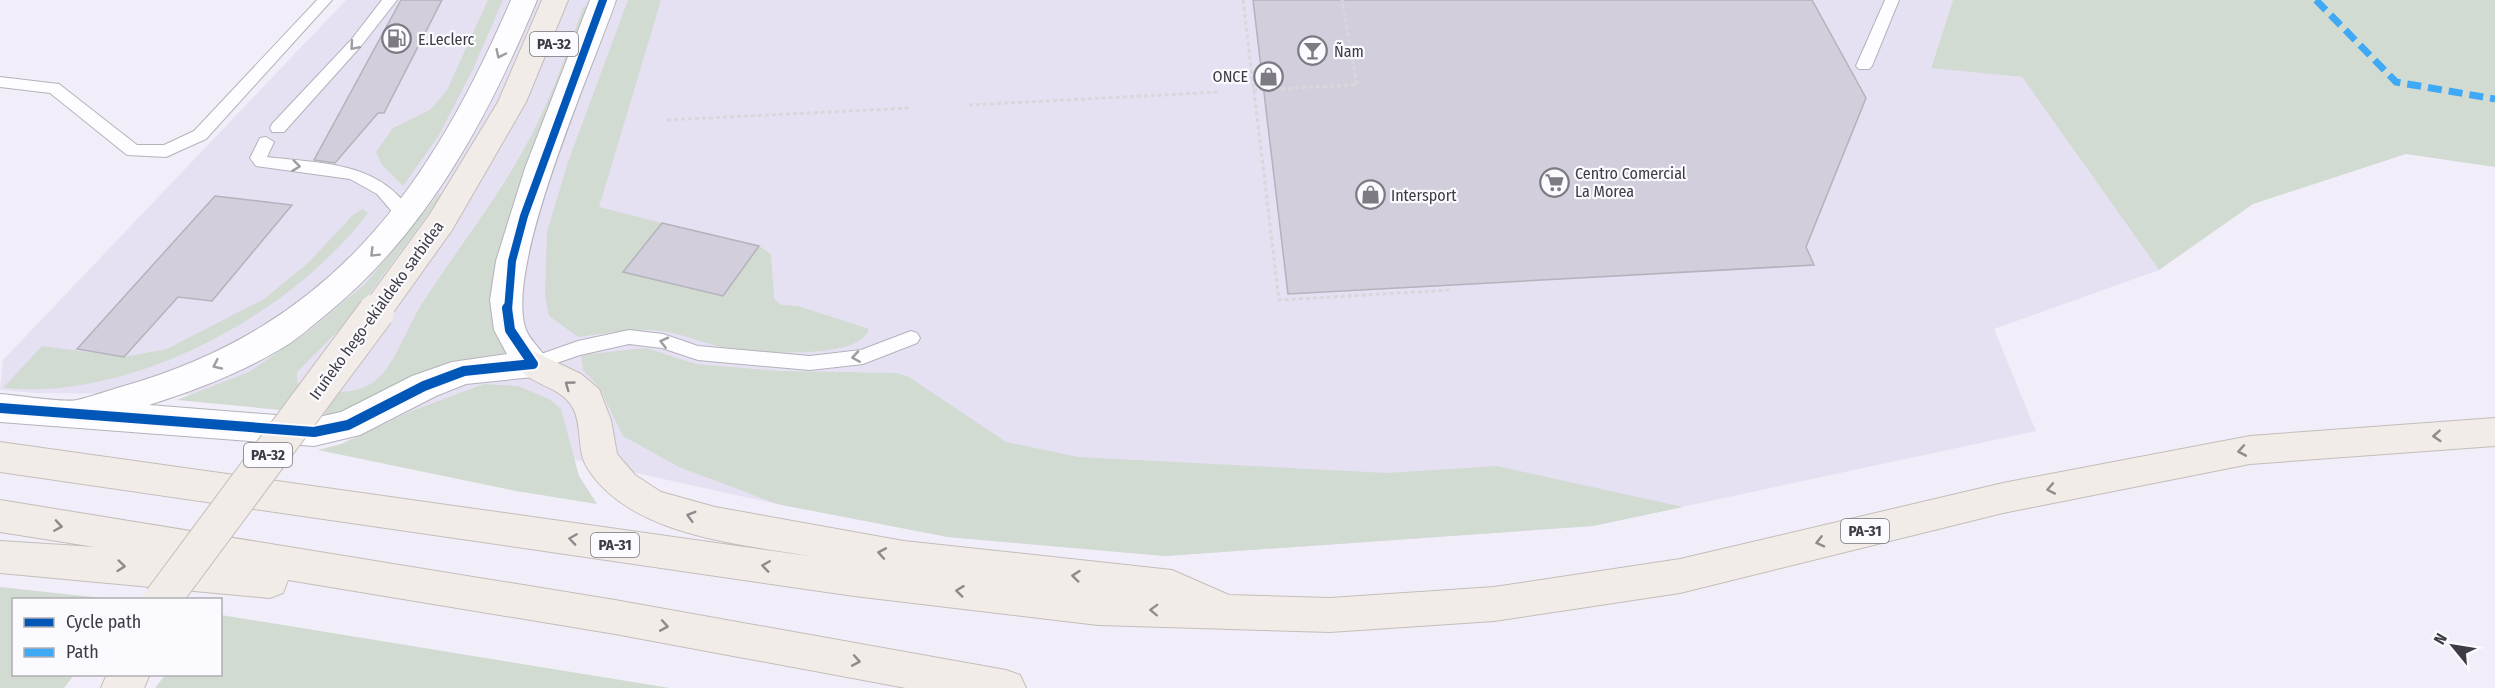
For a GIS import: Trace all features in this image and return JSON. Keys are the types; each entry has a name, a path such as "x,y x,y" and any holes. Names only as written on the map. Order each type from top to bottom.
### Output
{"highway":[{"name":"Iruñeko hego-ekialdeko sarbidea","path":"187,598 387,312 512,102 555,0"},
{"name":"Iruñeko hego-ekialdeko sarbidea","path":"164,598 468,209 513,135 572,0"},
{"path":"533,364 569,383 587,399 594,420 600,459 622,486 651,505 715,523 904,557 1172,587 1233,614"},
{"name":"PA-31","path":"0,457 866,580 1098,608 1233,614 1330,615 1494,604 1680,576 2003,498 2250,450 2495,432"},
{"path":"0,516 615,617 1006,688"},
{"path":"0,557 100,564 615,617"},
{"path":"121,688 130,676"}],"street":[{"path":"70,413 122,400 190,378 267,341 331,294 406,218 435,180 467,126 524,0"},
{"path":"0,408 314,432 348,424 424,386 464,371 533,364 510,330 506,287 536,179 603,0"}],"lane":[{"path":"0,82 54,88 133,151 166,152 200,135 325,0"},
{"path":"278,128 356,43 390,0"},
{"path":"1864,66 1892,0"},
{"path":"266,142 259,151 258,158 262,162 354,174 383,190 406,218"},
{"path":"533,364 578,348 629,337 663,341 698,353 810,363 863,357 911,338"}],"path":[{"path":"1243,0 1279,300 1449,290"},
{"path":"1253,90 1357,85 1342,0"},
{"path":"969,105 1220,92"},
{"path":"667,120 910,108"}],"shaded area":[{"path":"346,0 1953,0 1931,67 2022,77 2159,270 1994,329 2036,431 1593,526 1165,556 948,537 777,504 441,430 238,395 35,393 0,390 3,360"},
{"path":"488,0 503,0 473,69 439,135 403,186 382,165 376,152 393,128 430,110 447,90"},
{"path":"628,0 661,0 599,207 662,223 623,272 723,296 759,246 771,254 774,298 781,305 798,306 869,329 861,339 826,351 756,351 722,347 668,332 650,330 629,330 578,337 549,316 545,296 547,232 568,162"},
{"path":"1953,0 2495,0 2495,167 2406,154 2253,204 2159,270 2022,77 1931,68"},
{"path":"583,7 588,7 550,113 511,355 343,416 177,400 249,372 309,331 366,283 439,194 443,194 352,317 297,372 297,383 326,391 356,390 375,381 389,365 425,299 520,156 540,119"},
{"path":"363,209 368,213 364,218 332,254 293,288 249,319 202,345 153,366 102,381 52,388 3,388 42,346 124,357 167,349 264,299 308,263 354,214"},
{"path":"646,348 696,364 779,371 897,373 909,377 1006,442 1078,457 1387,473 1497,466 1683,507 1593,526 1165,556 948,537 777,504 679,467 623,436 599,387 583,370 581,355"},
{"path":"484,384 518,386 549,399 561,409 579,476 597,504 516,491 318,450 341,444 412,411"},
{"path":"0,587 102,598 12,598 12,676 73,676 64,688 0,688"},
{"path":"222,615 670,688 155,688 164,676 222,676"}],"building":[{"path":"401,0 442,0 384,113 378,113 335,163 314,160"},
{"name":"Centro Comercial La Morea","path":"1253,0 1812,0 1866,98 1806,247 1814,265 1288,294"},
{"path":"215,196 292,205 212,301 178,297 124,357 77,349"},
{"path":"662,223 759,246 723,296 623,272"}],"marked path":[{"path":"2316,0 2396,82 2495,99"}],"cycle path":[{"path":"0,408 314,432 348,425 424,386 464,371 533,364 510,330 506,300 512,261 540,168 603,0"}],"place":[{"name":"E.Leclerc","path":"397,39"},
{"name":"Ñam","path":"1313,51"},
{"name":"ONCE","path":"1269,76"},
{"name":"Centro Comercial La Morea","path":"1554,182"},
{"name":"Intersport","path":"1370,195"}]}
